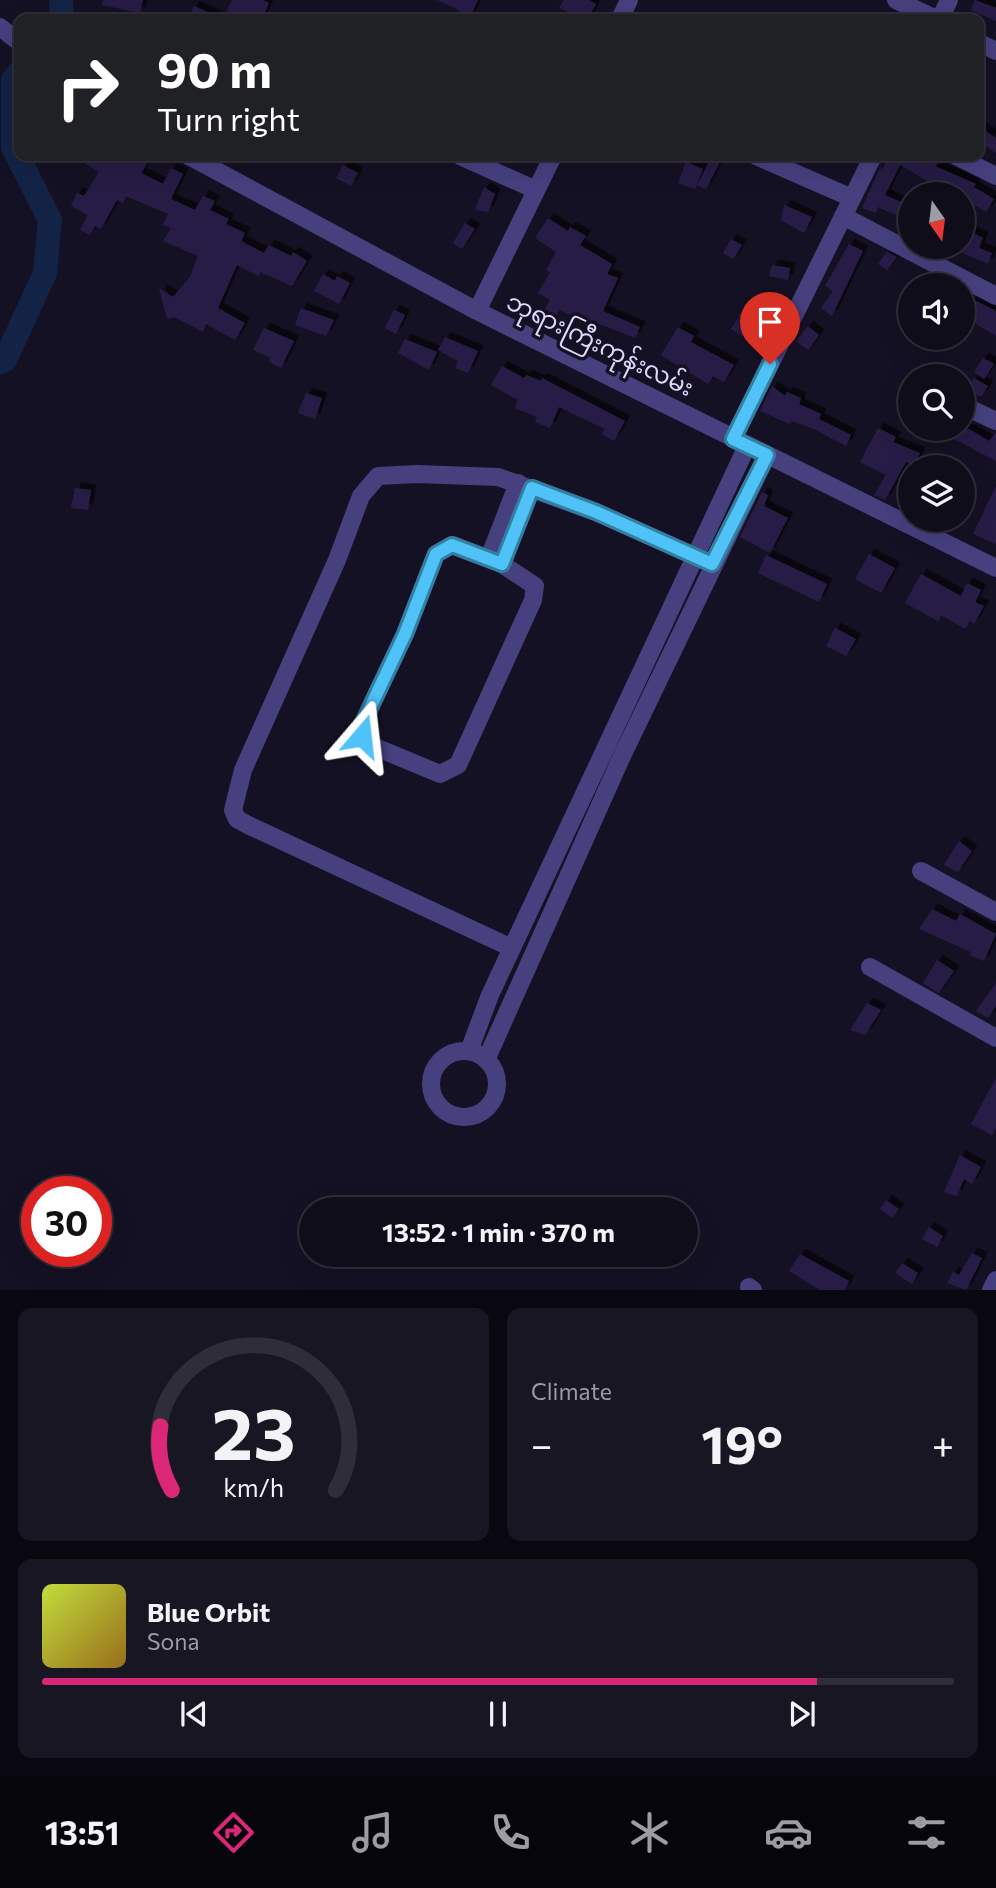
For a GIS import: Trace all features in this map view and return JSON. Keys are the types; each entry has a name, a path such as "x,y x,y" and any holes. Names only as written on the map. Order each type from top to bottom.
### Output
{"street":[{"path":"896,0 927,14"},
{"path":"0,27 14,38"},
{"name":"ဘုရားကြီးကုန်းလမ်း","path":"198,161 477,311 996,568"},
{"path":"471,161 536,190"},
{"path":"477,311 550,161"},
{"path":"767,161 852,198"},
{"path":"469,1051 512,948 696,555 740,442 870,161"},
{"path":"966,161 996,176"},
{"path":"843,216 996,296"},
{"path":"975,411 996,421"},
{"path":"486,1060 653,691 712,564 767,455"},
{"path":"512,948 248,825 237,819 233,810 243,770 337,561 361,496 378,476 417,474 498,477 525,485 712,564"},
{"path":"495,561 525,485"},
{"path":"452,545 495,561 535,586 533,600 458,765 440,774 368,744 361,727 405,634 436,554 452,545"},
{"path":"636,682 653,691"},
{"path":"555,857 572,866"},
{"path":"921,871 996,912"},
{"path":"870,967 996,1038"},
{"path":"469,1051 486,1060 497,1079 493,1100 476,1115 453,1115 436,1100 432,1078 444,1059 469,1051"},
{"path":"991,1290 996,1280"}],"building":[{"path":"103,0 143,0 140,13 102,5"},
{"path":"232,0 263,0 269,3 264,14 225,14"},
{"path":"437,0 478,0 471,14 457,14 459,10"},
{"path":"564,0 589,0 596,4 591,14 572,14 559,8"},
{"path":"975,0 996,8 996,21 984,14 971,10"},
{"path":"194,6 212,14 190,14"},
{"path":"984,130 996,138 996,153 984,144"},
{"path":"81,161 149,161 141,173 163,184 171,168 183,174 171,199 195,210 203,196 215,201 210,210 229,219 226,224 245,233 241,241 264,253 269,245 291,256 293,252 307,261 292,286 260,272 258,276 237,265 218,308 245,323 235,340 206,324 203,332 174,317 167,319 159,288 173,297 190,277 198,256 163,241 171,228 163,225 168,214 126,196 123,203 117,200 101,229 95,226 90,235 80,230 88,215 71,206 77,193 84,196 99,172"},
{"path":"709,161 720,161 706,189 697,185"},
{"path":"887,161 935,161 938,163 935,166 971,182 930,182 900,165 885,195 898,201 898,216 878,207 876,213 862,208 880,168 882,170"},
{"path":"686,162 703,169 695,189 678,183"},
{"path":"343,165 358,173 351,186 336,178"},
{"path":"484,187 495,194 488,212 475,210"},
{"path":"975,188 994,199 986,212 975,206"},
{"path":"784,205 812,217 804,233 781,220"},
{"path":"548,218 568,231 570,227 586,236 580,245 612,264 607,274 618,278 603,311 640,327 635,338 597,323 595,328 560,310 556,315 545,309 550,300 538,293 550,272 546,270 556,252 535,238"},
{"path":"465,223 475,229 462,249 453,243"},
{"path":"975,234 983,238 979,248 992,253 988,264 975,258"},
{"path":"731,239 742,245 733,259 723,253"},
{"path":"849,244 863,251 832,316 821,308 833,291 825,286"},
{"path":"887,252 897,257 887,270 878,264"},
{"path":"772,265 790,268 788,280 769,276"},
{"path":"323,274 335,281 337,276 350,283 339,304 314,291"},
{"path":"975,300 996,311 996,336 975,323"},
{"path":"301,308 334,320 326,336 295,325"},
{"path":"394,310 405,315 396,334 385,328"},
{"path":"741,313 756,322 745,338 731,329"},
{"path":"808,326 819,335 808,350 796,341"},
{"path":"678,327 694,336 691,342 734,365 724,382 713,376 708,384 661,355"},
{"path":"264,328 294,341 281,368 269,362 271,358 253,350"},
{"path":"445,337 478,351 468,373 455,368 458,361 438,350"},
{"path":"405,339 437,352 429,370 398,353"},
{"path":"983,358 994,364 984,379 975,370"},
{"path":"502,366 524,378 526,375 541,381 542,378 625,421 614,441 602,434 605,429 559,407 550,428 535,422 537,417 515,408 518,400 491,385"},
{"path":"975,379 988,386 981,397 975,394"},
{"path":"772,386 785,396 787,392 801,398 799,404 821,414 819,419 851,435 846,446 814,429 791,421 790,424 760,411"},
{"path":"306,393 322,398 315,419 298,413"},
{"path":"878,428 896,437 893,442 920,453 898,455 898,476 885,500 874,495 886,475 860,462"},
{"path":"996,432 996,461 958,441 975,441 975,433 989,441"},
{"path":"996,486 996,544 973,534"},
{"path":"75,488 91,490 88,510 71,508"},
{"path":"762,492 768,495 764,506 788,518 770,553 740,537"},
{"path":"869,554 895,568 881,593 855,579"},
{"path":"766,555 827,584 819,602 758,573"},
{"path":"921,574 961,596 967,583 981,590 975,602 984,606 974,624 970,621 965,629 941,615 938,621 905,603"},
{"path":"835,628 856,639 846,656 826,646"},
{"path":"959,841 972,851 958,872 944,865"},
{"path":"932,909 956,921 960,914 996,934 984,961 969,955 971,952 919,929"},
{"path":"937,960 954,971 939,993 923,983"},
{"path":"996,983 996,1006 988,1018 976,1011"},
{"path":"867,1003 881,1010 865,1035 850,1030"},
{"path":"996,1078 996,1128 992,1135 971,1124"},
{"path":"960,1155 981,1167 972,1184 964,1179 957,1196 944,1192"},
{"path":"886,1200 899,1209 892,1218 880,1209"},
{"path":"929,1227 943,1236 937,1247 922,1239"},
{"path":"972,1253 982,1258 966,1290 947,1283 953,1272 959,1275"},
{"path":"800,1254 849,1281 845,1290 820,1290 789,1271"},
{"path":"902,1263 918,1273 912,1284 895,1273"}],"waterway":[{"path":"61,0 62,14"},
{"path":"14,79 14,149"},
{"path":"0,362 5,360 45,273 50,220 20,161"}],"route":[{"path":"362,736 361,727 405,634 436,554 443,547 452,545 502,564 532,488 596,512 712,564 767,455 733,439 770,364"}]}
